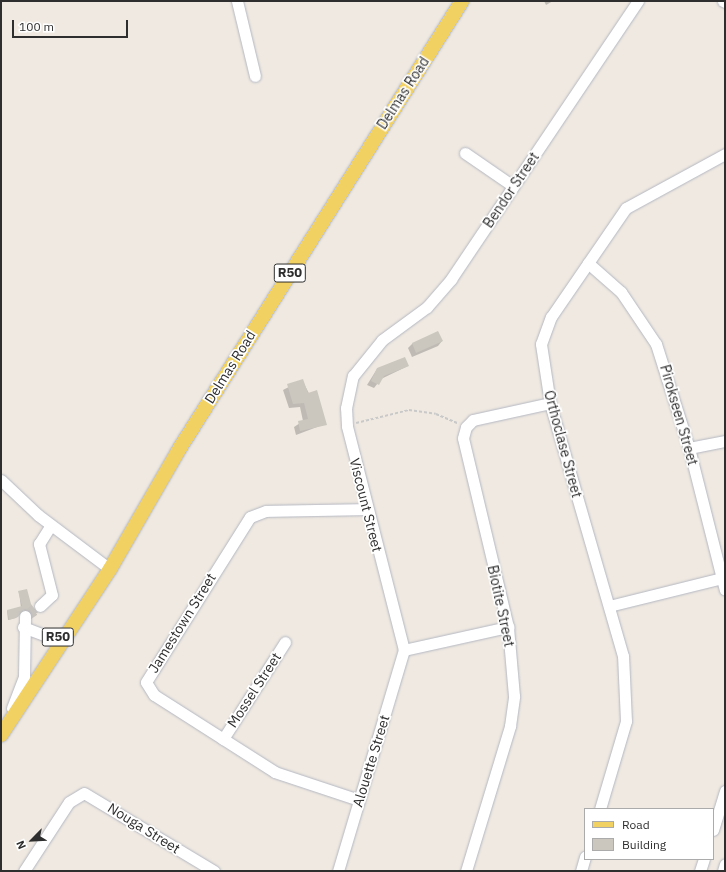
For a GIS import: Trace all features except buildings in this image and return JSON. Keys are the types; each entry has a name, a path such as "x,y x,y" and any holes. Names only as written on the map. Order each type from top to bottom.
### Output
{"main road":[{"name":"Delmas Road","path":"1,735 107,567 398,92 451,1"},
{"name":"Delmas Road","path":"1,727 59,636 107,567 178,451 462,1"}],"street":[{"path":"237,1 255,76"},
{"name":"Bendor Street","path":"363,360 382,340 427,307 451,279 638,1"},
{"path":"467,152 515,184"},
{"name":"Orthoclase Street","path":"600,808 628,705 622,656 550,403 542,359 544,331 588,263 632,203 725,154"},
{"name":"Pirokseen Street","path":"588,263 621,292 650,332 665,366 689,448 725,590"},
{"name":"Viscount Street","path":"363,360 348,393 347,426 366,509 404,650"},
{"path":"466,427 482,417 550,403"},
{"name":"Biotite Street","path":"466,427 465,451 508,627 513,709 466,871"},
{"path":"689,448 725,441"},
{"path":"1,480 51,525 107,567"},
{"name":"Jamestown Street","path":"358,800 275,772 150,692 148,677 250,517 266,511 366,509"},
{"path":"40,606 52,595 39,544 51,525"},
{"path":"609,606 722,578"},
{"path":"12,708 24,676 24,621 46,636 59,636"},
{"path":"404,650 508,627"},
{"name":"Mossel Street","path":"223,739 286,642"},
{"name":"Alouette Street","path":"338,871 404,650"},
{"path":"714,827 725,791"},
{"name":"Nouga Street","path":"24,871 73,798 81,793 92,796 214,871"},
{"path":"580,871 584,860"},
{"path":"700,871 704,860"},
{"path":"723,871 725,864"}],"path":[{"path":"347,426 409,410 436,414 466,427"}],"tunnel":[{"path":"25,616 40,606"}]}
